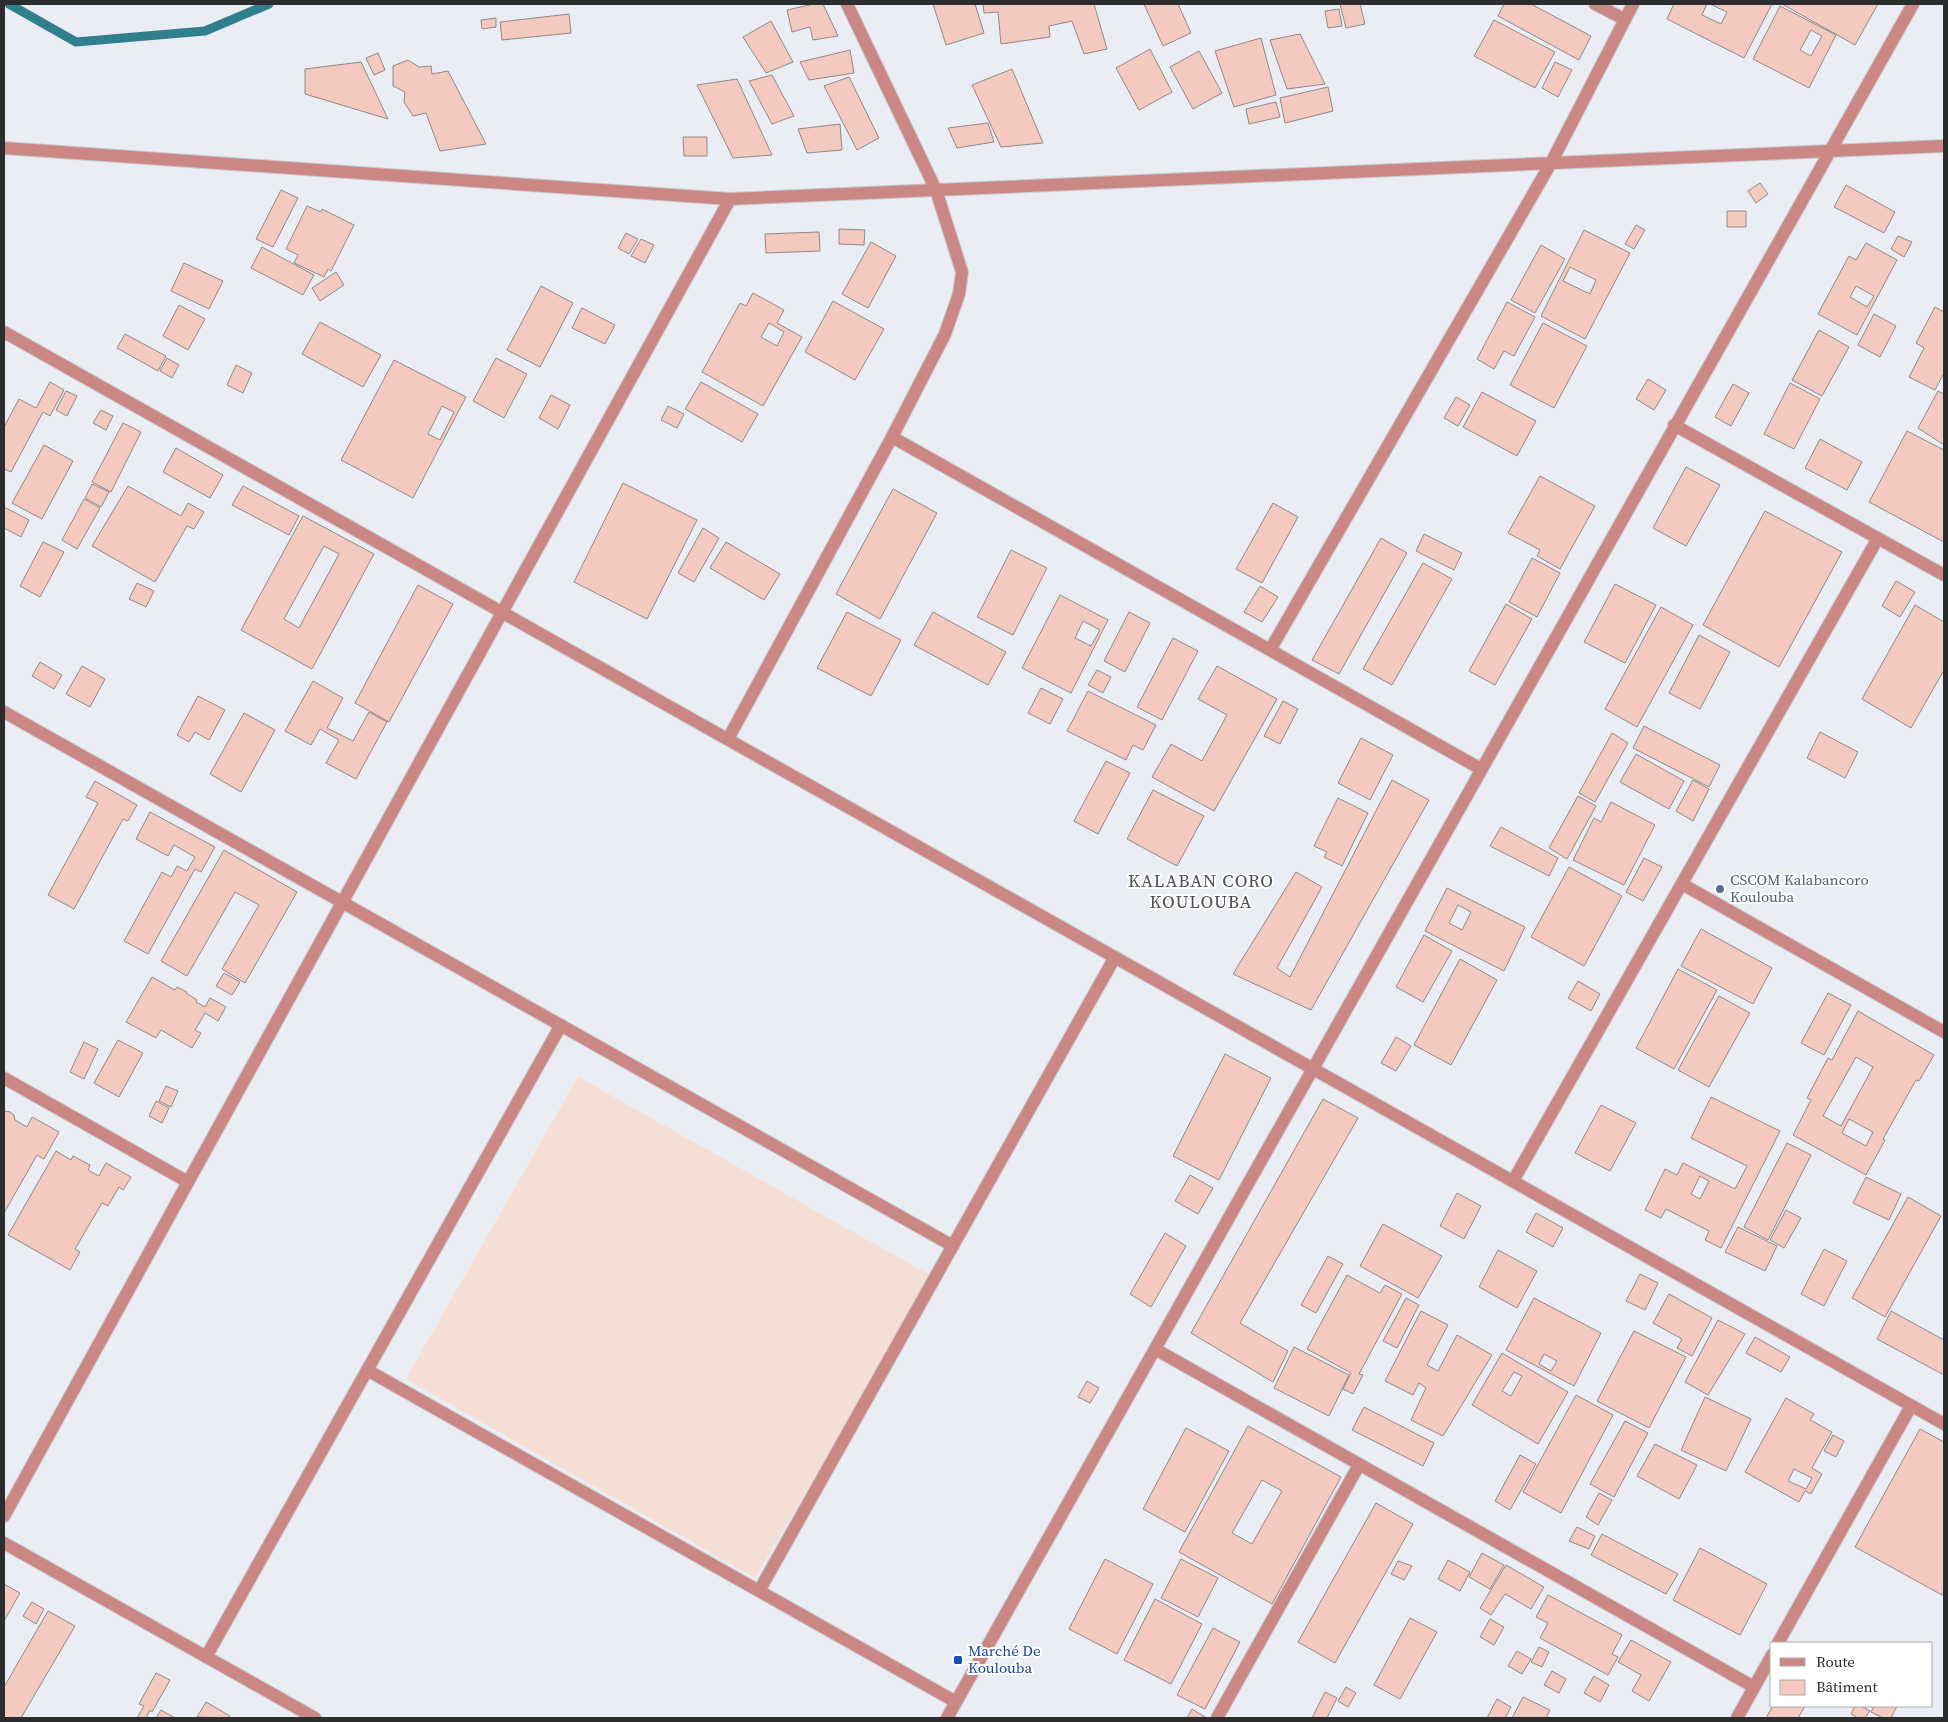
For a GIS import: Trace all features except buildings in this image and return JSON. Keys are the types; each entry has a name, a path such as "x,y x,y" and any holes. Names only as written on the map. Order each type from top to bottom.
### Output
{"street":[{"path":"728,739 892,437 944,334 959,294 962,272 936,190 847,4"},
{"path":"1594,4 1624,19"},
{"path":"1270,650 1551,163 1633,4"},
{"path":"947,1718 1674,425 1913,4"},
{"path":"4,148 730,199 1944,146"},
{"path":"4,1516 730,199"},
{"path":"4,332 1944,1424"},
{"path":"1674,425 1944,575"},
{"path":"892,437 1481,769"},
{"path":"1513,1181 1878,538"},
{"path":"4,712 953,1246"},
{"path":"1682,884 1944,1032"},
{"path":"759,1591 1115,957"},
{"path":"206,1657 561,1025"},
{"path":"4,1078 188,1182"},
{"path":"1154,1349 1754,1687"},
{"path":"366,1370 956,1702"},
{"path":"1779,1642 1911,1406"},
{"path":"1216,1718 1359,1465"},
{"path":"4,1543 315,1718"},
{"path":"1737,1718 1770,1659"}],"shaded area":[{"path":"578,1077 933,1277 755,1578 406,1379"}],"waterway":[{"path":"9,4 76,42 205,31 269,4"}],"place":[{"name":"CSCOM Kalabancoro Koulouba","path":"1720,889"},
{"name":"Marché De Koulouba","path":"958,1660"}],"district":[{"name":"KALABAN CORO KOULOUBA","path":"1201,891"}]}
